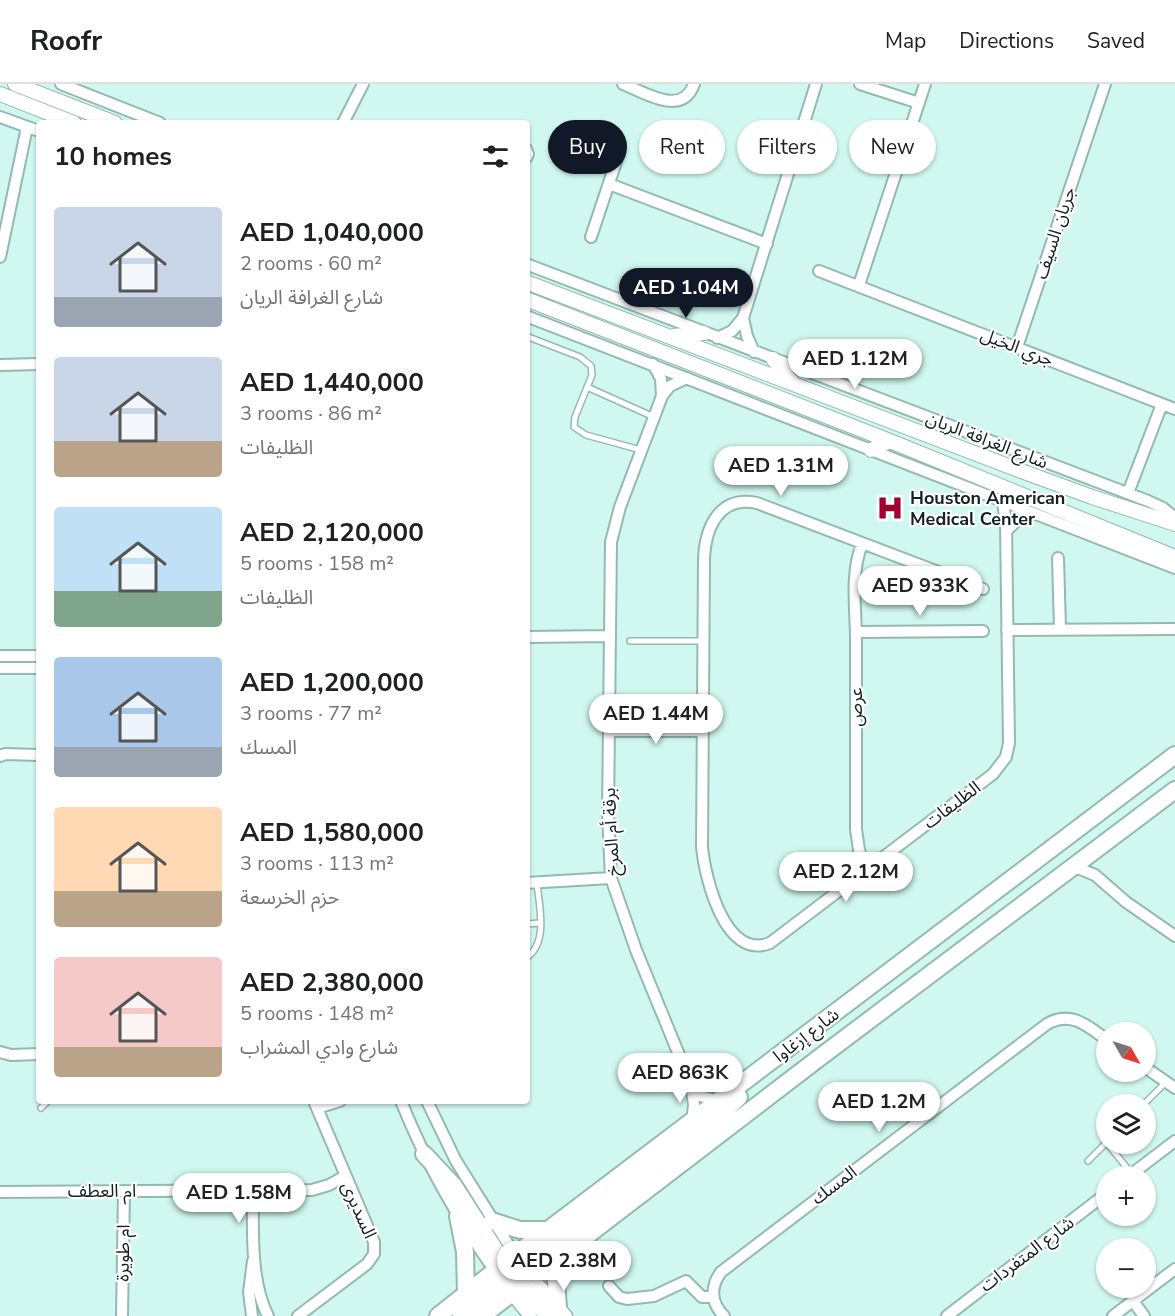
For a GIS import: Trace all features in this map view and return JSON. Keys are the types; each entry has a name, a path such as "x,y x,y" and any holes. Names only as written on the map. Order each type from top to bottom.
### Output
{"main road":[{"path":"15,84 107,120"},
{"path":"0,94 66,120"},
{"name":"شارع الغرافة الريان","path":"530,284 1092,497 1175,524"},
{"name":"شارع الغرافة الريان","path":"530,301 890,441 1175,557"},
{"path":"670,336 711,336"},
{"path":"773,359 795,384"},
{"path":"872,450 890,441"},
{"path":"1157,550 1175,550"},
{"name":"شارع إزغاوا","path":"482,1316 549,1230 1175,755"},
{"path":"1159,802 1175,778"},
{"name":"شارع إزغاوا","path":"438,1316 466,1294 564,1253 1175,790"},
{"path":"461,1316 710,1125 767,1065"},
{"path":"424,1154 454,1186 513,1275 558,1313"},
{"path":"458,1216 465,1252 466,1294"},
{"path":"492,1221 520,1230 549,1230"},
{"path":"558,1313 556,1280 564,1253"}],"street":[{"path":"61,84 152,120"},
{"path":"345,120 363,84"},
{"path":"623,84 668,101 678,102 687,97 694,84"},
{"path":"711,336 732,331 743,318 816,84"},
{"path":"860,84 919,103"},
{"path":"859,285 926,84"},
{"name":"جريان السيف","path":"1017,347 1105,84"},
{"path":"1,117 36,130"},
{"path":"0,257 27,127"},
{"path":"591,237 612,174"},
{"path":"609,184 767,244"},
{"name":"شارع الغرافة الريان","path":"530,266 1128,493 1156,504 1175,518"},
{"name":"جري الخيل","path":"819,271 1175,409"},
{"path":"530,318 1175,568"},
{"path":"743,318 747,336 754,351"},
{"path":"0,365 36,364"},
{"path":"653,364 661,379 662,396"},
{"path":"662,396 670,386 687,378"},
{"name":"برقة أم المرخ","path":"662,396 620,507 611,542 608,814 611,878 636,950 691,1084 694,1105 692,1122"},
{"path":"1128,493 1162,404"},
{"name":"الظليفات","path":"983,588 757,503 736,502 727,506 712,524 704,549 703,859 720,914 739,940 755,946 770,943 993,774 1003,763 1009,743 1006,531 1003,502"},
{"path":"1006,531 1027,511"},
{"name":"عرص","path":"862,544 855,570 856,829 859,850 866,870"},
{"path":"1058,558 1060,629"},
{"path":"1007,630 1175,628"},
{"path":"856,632 983,631"},
{"path":"530,637 610,636"},
{"path":"0,656 36,656"},
{"path":"0,668 36,668"},
{"path":"609,731 702,731"},
{"path":"0,756 5,754 36,755"},
{"path":"1096,849 1095,864 1100,879"},
{"path":"1073,866 1100,879 1126,902 1175,936"},
{"path":"532,883 611,878"},
{"name":"المسك","path":"713,1297 714,1283 726,1267 1047,1024 1058,1018 1076,1019 1096,1033"},
{"path":"0,1052 36,1054"},
{"path":"1156,1075 1170,1085"},
{"path":"691,1084 700,1096 719,1101"},
{"name":"السديرى","path":"298,1316 367,1264 374,1254 374,1242 316,1104"},
{"path":"401,1104 424,1154 458,1216 513,1275"},
{"path":"428,1104 456,1161 492,1221 530,1316"},
{"path":"1142,1166 1175,1141"},
{"name":"ام العطف","path":"0,1192 312,1190 329,1185 345,1176"},
{"path":"253,1189 254,1258 261,1298 268,1316"},
{"name":"ام طويرة","path":"122,1316 124,1191"},
{"name":"شارع المتفردات","path":"947,1316 1096,1201"},
{"path":"252,1316 249,1292 254,1258"},
{"path":"1113,1316 1175,1269"},
{"path":"609,1286 619,1297 627,1299 654,1296 686,1281 702,1297 713,1297 718,1310 724,1316"},
{"path":"1133,1301 1144,1316"}],"lane":[{"path":"530,338 585,359 592,371 575,417 574,427 586,435 641,450"},
{"path":"587,387 654,417"},
{"path":"630,641 703,641"},
{"path":"530,954 539,945 540,923 532,883"},
{"path":"530,924 540,923"},
{"path":"1156,1095 1170,1085"},
{"path":"41,1108 45,1104"},
{"path":"1088,1161 1096,1153"}],"place":[{"name":"Houston American Medical Center","path":"890,508"}]}
